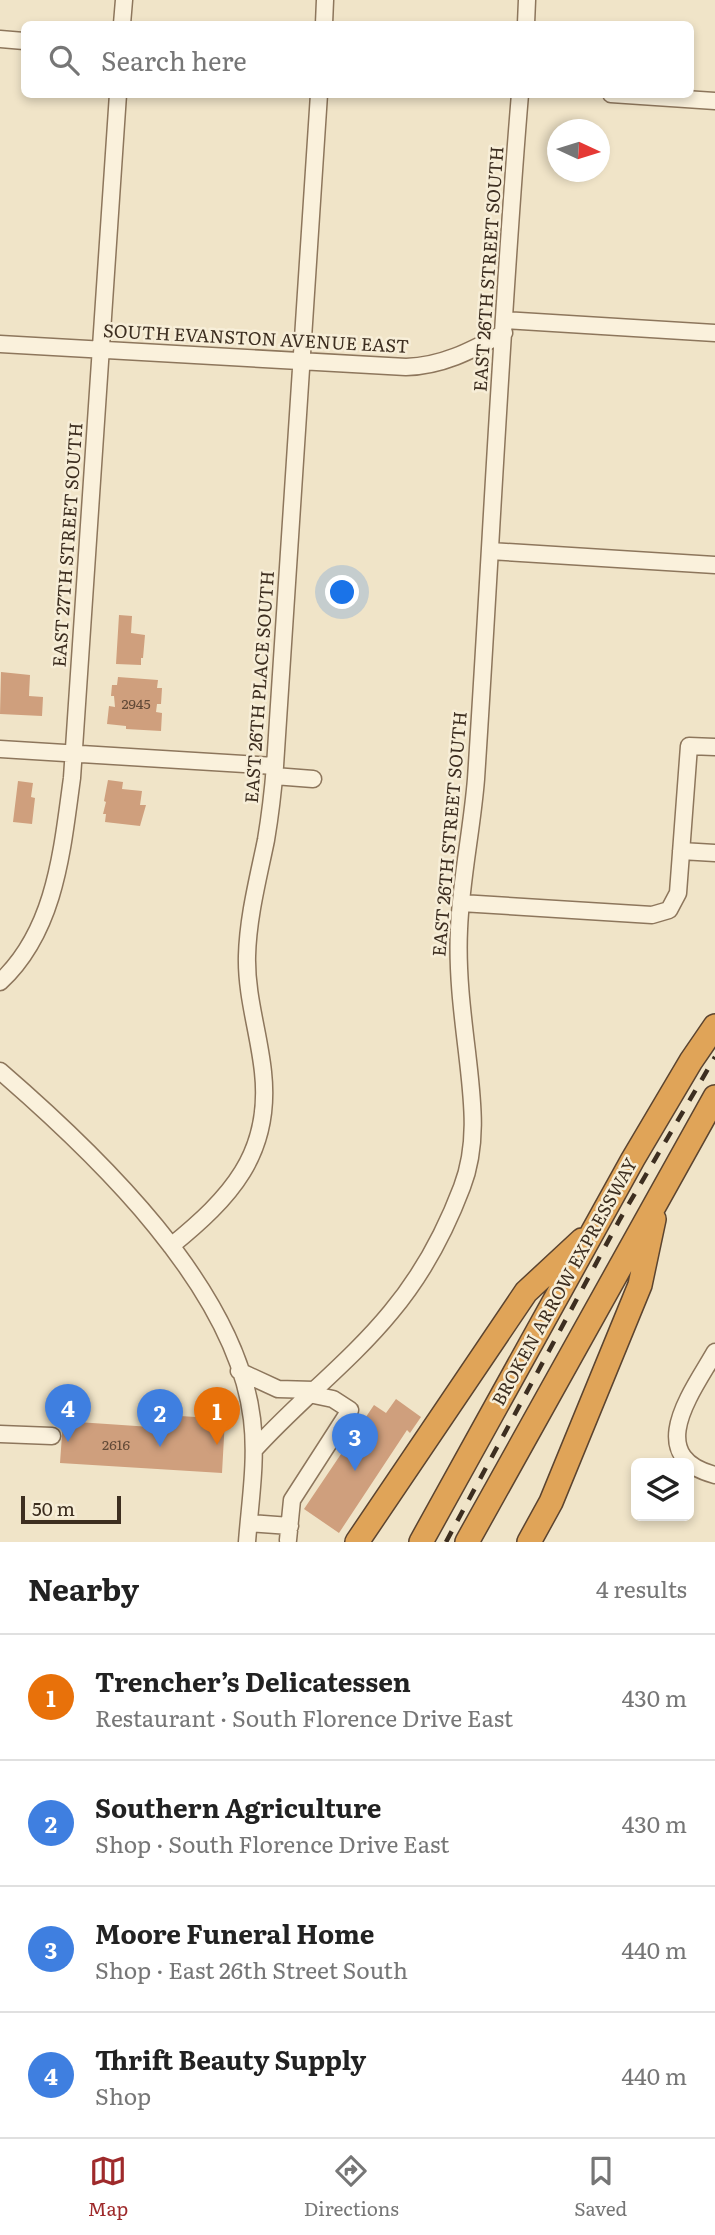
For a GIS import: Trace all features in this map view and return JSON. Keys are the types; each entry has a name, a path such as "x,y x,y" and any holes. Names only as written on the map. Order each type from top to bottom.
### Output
{"highway":[{"name":"BROKEN ARROW EXPRESSWAY","path":"421,1542 668,1099 715,1026"},
{"path":"467,1542 715,1097"},
{"path":"535,1537 640,1285 659,1196"},
{"path":"355,1541 526,1292 597,1226"}],"street":[{"path":"122,21 124,0"},
{"path":"324,21 325,0"},
{"path":"526,21 527,0"},
{"path":"0,39 21,41"},
{"name":"EAST 27TH STREET SOUTH","path":"0,982 30,946 42,921 54,887 64,836 74,753 118,98"},
{"name":"EAST 26TH PLACE SOUTH","path":"171,1246 223,1201 248,1163 261,1127 263,1072 251,1007 247,957 252,908 266,838 275,771 319,98"},
{"name":"EAST 26TH STREET SOUTH","path":"254,1450 372,1333 407,1291 436,1243 464,1184 471,1153 473,1115 460,988 461,903 476,779 520,98"},
{"path":"670,98 715,101"},
{"path":"504,326 715,333"},
{"name":"SOUTH EVANSTON AVENUE EAST","path":"0,344 424,367 466,353 504,326"},
{"path":"490,551 715,565"},
{"path":"461,903 652,915 669,910 678,893 689,746 715,747"},
{"path":"0,749 275,771 313,779"},
{"path":"681,851 715,853"},
{"path":"0,1070 83,1148 171,1246 211,1305 239,1371 252,1418 254,1450 247,1542"},
{"path":"715,1352 679,1418 676,1435 677,1445 686,1460 700,1471 715,1475"},
{"path":"239,1371 278,1389 311,1392 333,1399 350,1410 292,1500 289,1533 249,1523"},
{"path":"0,1433 52,1436"}],"building":[{"path":"119,615 132,616 131,633 145,635 141,665 116,664"},
{"path":"1,672 30,675 29,696 43,697 42,716 0,714"},
{"path":"118,677 158,680 157,688 162,688 161,704 157,704 156,712 162,713 161,731 126,729 126,726 107,724 109,706 115,707 114,696 111,696 112,685 117,685"},
{"path":"108,780 123,782 122,789 142,791 140,805 146,805 140,826 105,822 106,814 103,814"},
{"path":"18,781 33,783 31,797 35,798 32,824 13,822"},
{"path":"396,1399 421,1417 410,1433 407,1430 339,1533 304,1509 374,1405 386,1413"},
{"path":"151,1414 225,1419 222,1473 60,1463 63,1421 151,1427"}],"railway":[{"path":"446,1542 620,1219 715,1057"}],"place":[{"name":"Thrift Beauty Supply","path":"68,1442"},
{"name":"Trencher’s Delicatessen","path":"217,1445"},
{"name":"Southern Agriculture","path":"160,1447"},
{"name":"Moore Funeral Home","path":"355,1471"}]}
